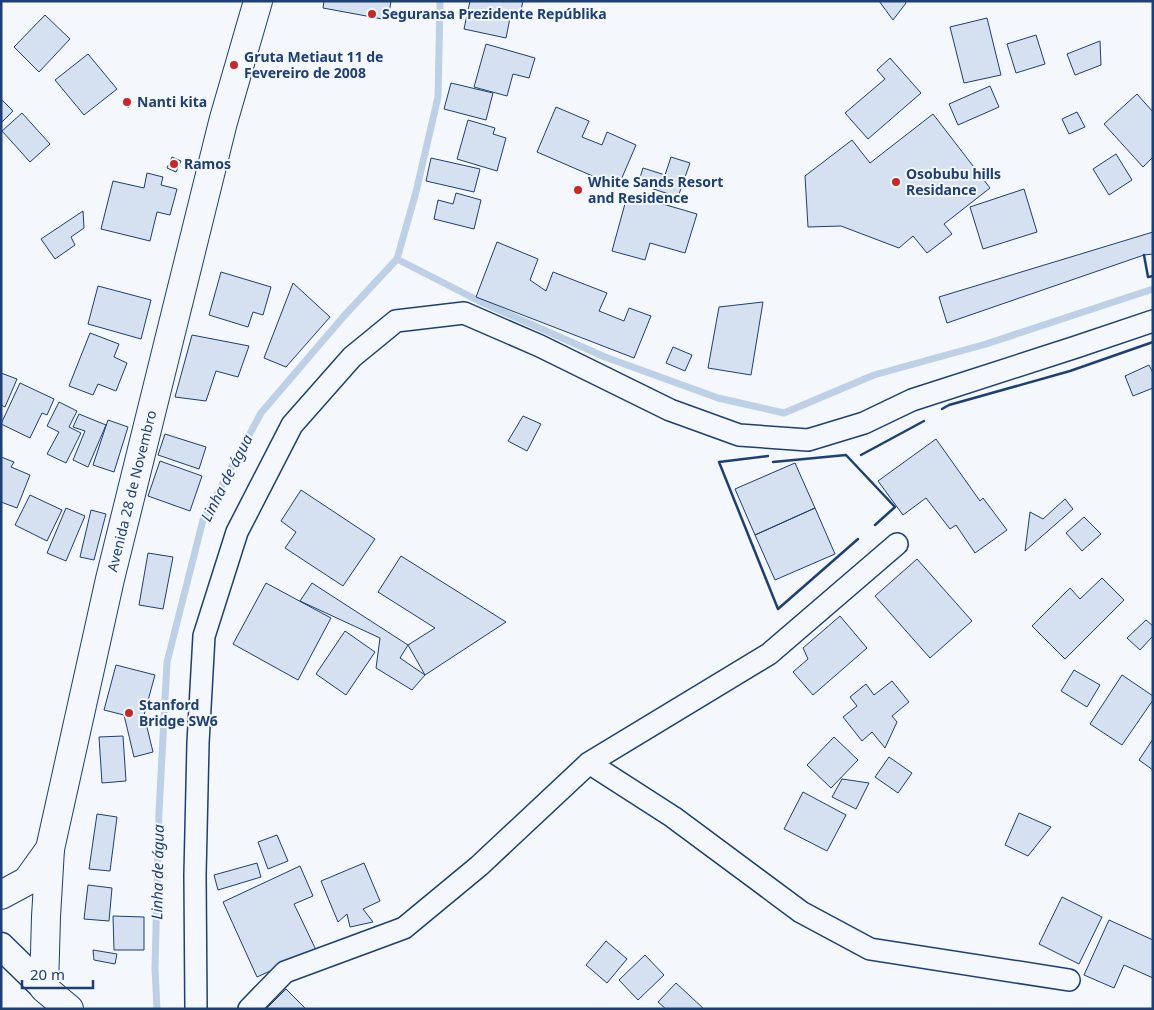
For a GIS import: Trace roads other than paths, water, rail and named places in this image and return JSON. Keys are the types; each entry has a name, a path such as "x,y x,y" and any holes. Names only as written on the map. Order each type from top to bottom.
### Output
{"main road":[{"name":"Avenida 28 de Novembro","path":"44,988 50,848 115,560 223,122 258,1"},
{"path":"1,895 27,880 50,848"},
{"path":"44,988 69,1009"}],"street":[{"path":"196,1009 195,876 204,636 237,532 292,425 352,357 396,321 464,313 540,346 670,410 740,435 808,440 864,423 912,400 1076,348 1153,321"},
{"path":"249,1009 285,972 404,928 479,866 589,763 769,654 897,544"},
{"path":"589,763 673,817 801,912 870,950 1069,980"},
{"path":"1,946 44,988"}],"waterway":[{"name":"Linha de água","path":"157,1009 155,968 159,812 167,662 203,520 261,413 344,316 397,259 416,192 438,97 440,1"},
{"path":"397,259 481,302 605,357 718,398 784,413 874,375 986,344 1153,289"}],"place":[{"name":"Seguransa Prezidente Repúblika","path":"372,14"},
{"name":"Gruta Metiaut 11 de Fevereiro de 2008","path":"234,65"},
{"name":"Nanti kita","path":"127,102"},
{"name":"Ramos","path":"174,164"},
{"name":"Osobubu hills Residance","path":"896,182"},
{"name":"White Sands Resort and Residence","path":"578,190"},
{"name":"Stanford Bridge SW6","path":"129,713"}]}
